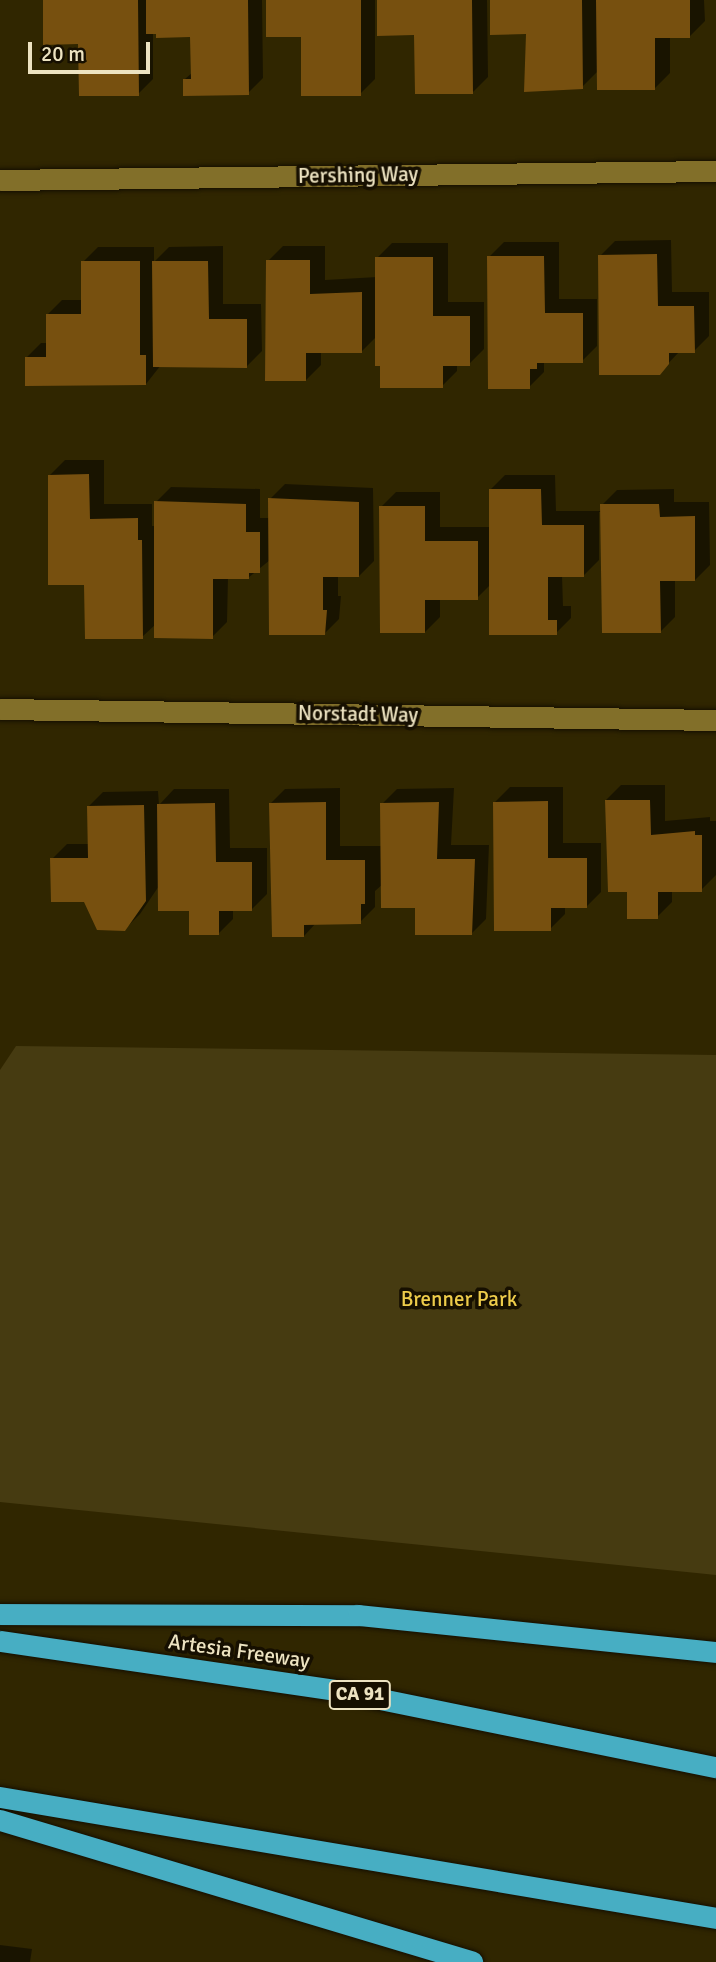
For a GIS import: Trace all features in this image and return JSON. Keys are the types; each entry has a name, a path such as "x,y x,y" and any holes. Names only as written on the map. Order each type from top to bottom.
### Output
{"highway":[{"path":"0,1614 358,1615 716,1652"},
{"name":"Artesia Freeway","path":"0,1641 341,1691 716,1767"},
{"path":"0,1797 716,1918"},
{"path":"0,1820 472,1962"}],"street":[{"name":"Pershing Way","path":"0,180 716,171"},
{"name":"Norstadt Way","path":"0,709 716,720"}],"green space":[{"name":"Brenner Park","path":"16,1046 716,1055 716,1575 0,1502 0,1070"}],"building":[{"path":"43,0 138,0 139,96 79,96 78,44 43,45"},
{"path":"146,0 248,0 249,95 183,96 183,79 191,79 190,37 156,38 156,34 146,34"},
{"path":"266,0 361,0 361,96 301,96 301,37 266,37"},
{"path":"377,0 472,0 473,94 415,94 414,35 377,36"},
{"path":"490,0 582,0 583,89 524,92 526,34 490,35"},
{"path":"596,0 690,0 690,38 655,38 655,90 597,90"},
{"path":"657,254 658,306 694,306 695,353 669,353 669,364 660,375 599,375 598,255"},
{"path":"487,256 544,256 545,313 583,313 583,363 537,363 537,369 530,369 530,389 488,389"},
{"path":"375,257 433,257 433,316 470,316 470,366 443,366 443,388 380,388 380,366 375,366"},
{"path":"266,260 310,260 310,294 362,292 362,353 306,353 306,381 265,381"},
{"path":"81,261 140,261 140,355 146,355 146,385 25,386 25,357 46,357 46,314 81,314"},
{"path":"152,261 208,261 209,319 247,319 247,368 153,367"},
{"path":"89,474 90,519 138,518 138,540 142,540 143,639 85,639 84,585 48,585 48,475"},
{"path":"489,489 541,489 542,525 584,525 584,577 548,577 548,620 557,620 557,635 489,635"},
{"path":"268,498 359,502 359,577 323,577 323,610 327,610 325,635 269,635"},
{"path":"154,501 246,504 246,532 260,532 260,573 249,573 249,579 213,579 213,639 154,638"},
{"path":"600,504 659,504 660,517 695,516 695,581 660,581 661,633 602,633"},
{"path":"379,506 425,506 425,541 478,541 478,600 425,600 425,633 380,633"},
{"path":"605,800 650,800 651,835 695,831 695,835 702,835 702,892 658,892 658,919 627,919 627,892 608,892"},
{"path":"548,801 548,858 587,858 587,908 551,908 551,931 494,931 493,802"},
{"path":"326,802 326,860 365,860 365,904 361,904 361,924 304,925 304,937 272,937 269,803"},
{"path":"439,802 437,859 475,859 472,935 415,935 415,908 381,908 380,803"},
{"path":"215,803 216,862 252,862 252,911 219,911 219,935 189,935 189,911 158,911 157,804"},
{"path":"144,805 146,901 125,931 97,930 84,902 51,902 50,858 88,858 87,806"}]}
